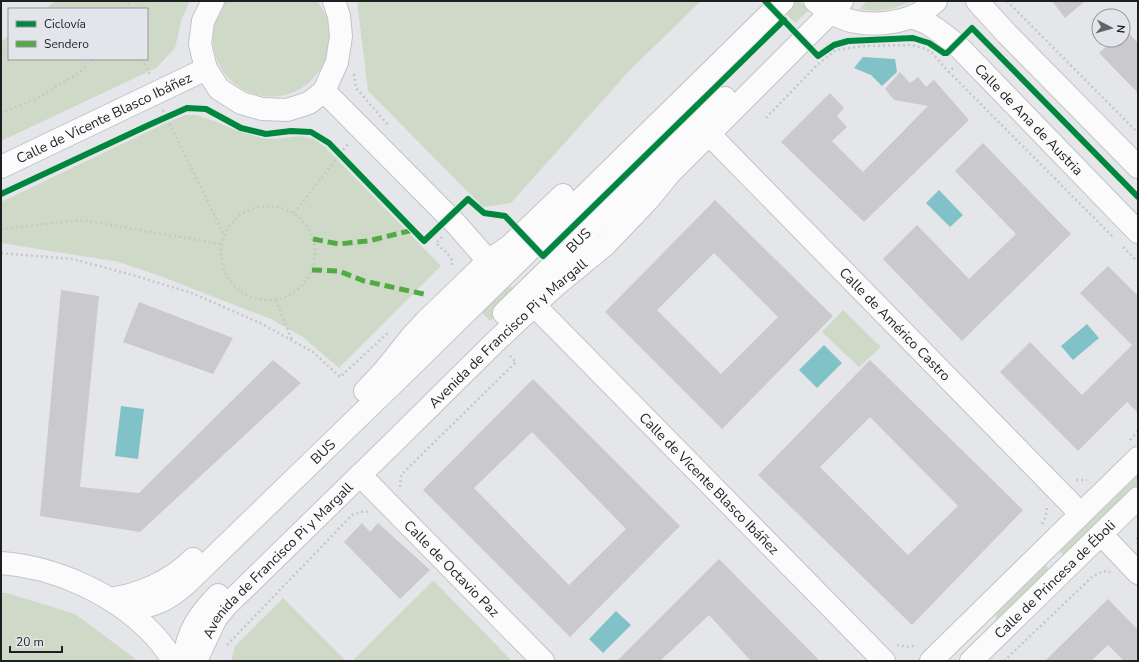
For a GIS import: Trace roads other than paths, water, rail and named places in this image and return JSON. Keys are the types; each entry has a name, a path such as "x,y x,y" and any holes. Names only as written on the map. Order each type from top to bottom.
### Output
{"street":[{"path":"214,1 203,22 200,44 206,69 219,89 241,102 262,109 286,110 309,103 324,91 337,62 341,36 339,16 334,1"},
{"path":"117,604 124,597 142,591 177,573 188,564 274,482 384,371 412,336 495,268 511,245 764,1"},
{"name":"BUS","path":"495,268 783,1"},
{"path":"829,5 845,19 870,24 885,23 912,17 936,1"},
{"path":"977,1 1138,167"},
{"name":"BUS","path":"183,661 189,637 194,626 203,611 221,592 533,295 693,128 801,27 829,5"},
{"name":"Avenida de Francisco Pi y Margall","path":"197,661 216,618 226,606 495,342 533,295 555,286 605,245 648,200 670,173 802,40 829,5"},
{"name":"Calle de Ana de Austria","path":"912,17 927,23 956,44 1138,232"},
{"name":"Calle de Vicente Blasco Ibáñez","path":"1,167 206,69"},
{"path":"324,91 456,224 495,268 533,295"},
{"name":"Calle de Américo Castro","path":"709,134 1081,514"},
{"name":"Calle de Vicente Blasco Ibáñez","path":"533,295 884,661"},
{"name":"Calle de Princesa de Éboli","path":"931,661 1081,514 1132,450"},
{"name":"Calle de Octavio Paz","path":"360,475 543,661"},
{"name":"Calle de Princesa de Éboli","path":"971,661 1138,498"},
{"path":"1101,534 1138,572"},
{"path":"1,563 17,564 57,574 95,591 117,604 151,632 174,661"},
{"name":"Calle de Princesa de Éboli","path":"949,661 971,640 983,610"}],"water":[{"path":"863,57 895,59 897,72 882,86 871,75 854,68"},
{"path":"939,190 963,215 950,227 926,203"},
{"path":"1087,324 1099,338 1073,360 1061,346"},
{"path":"824,345 842,363 817,388 799,370"},
{"path":"121,406 144,409 138,459 115,456"},
{"path":"616,611 631,625 603,653 589,639"}]}
